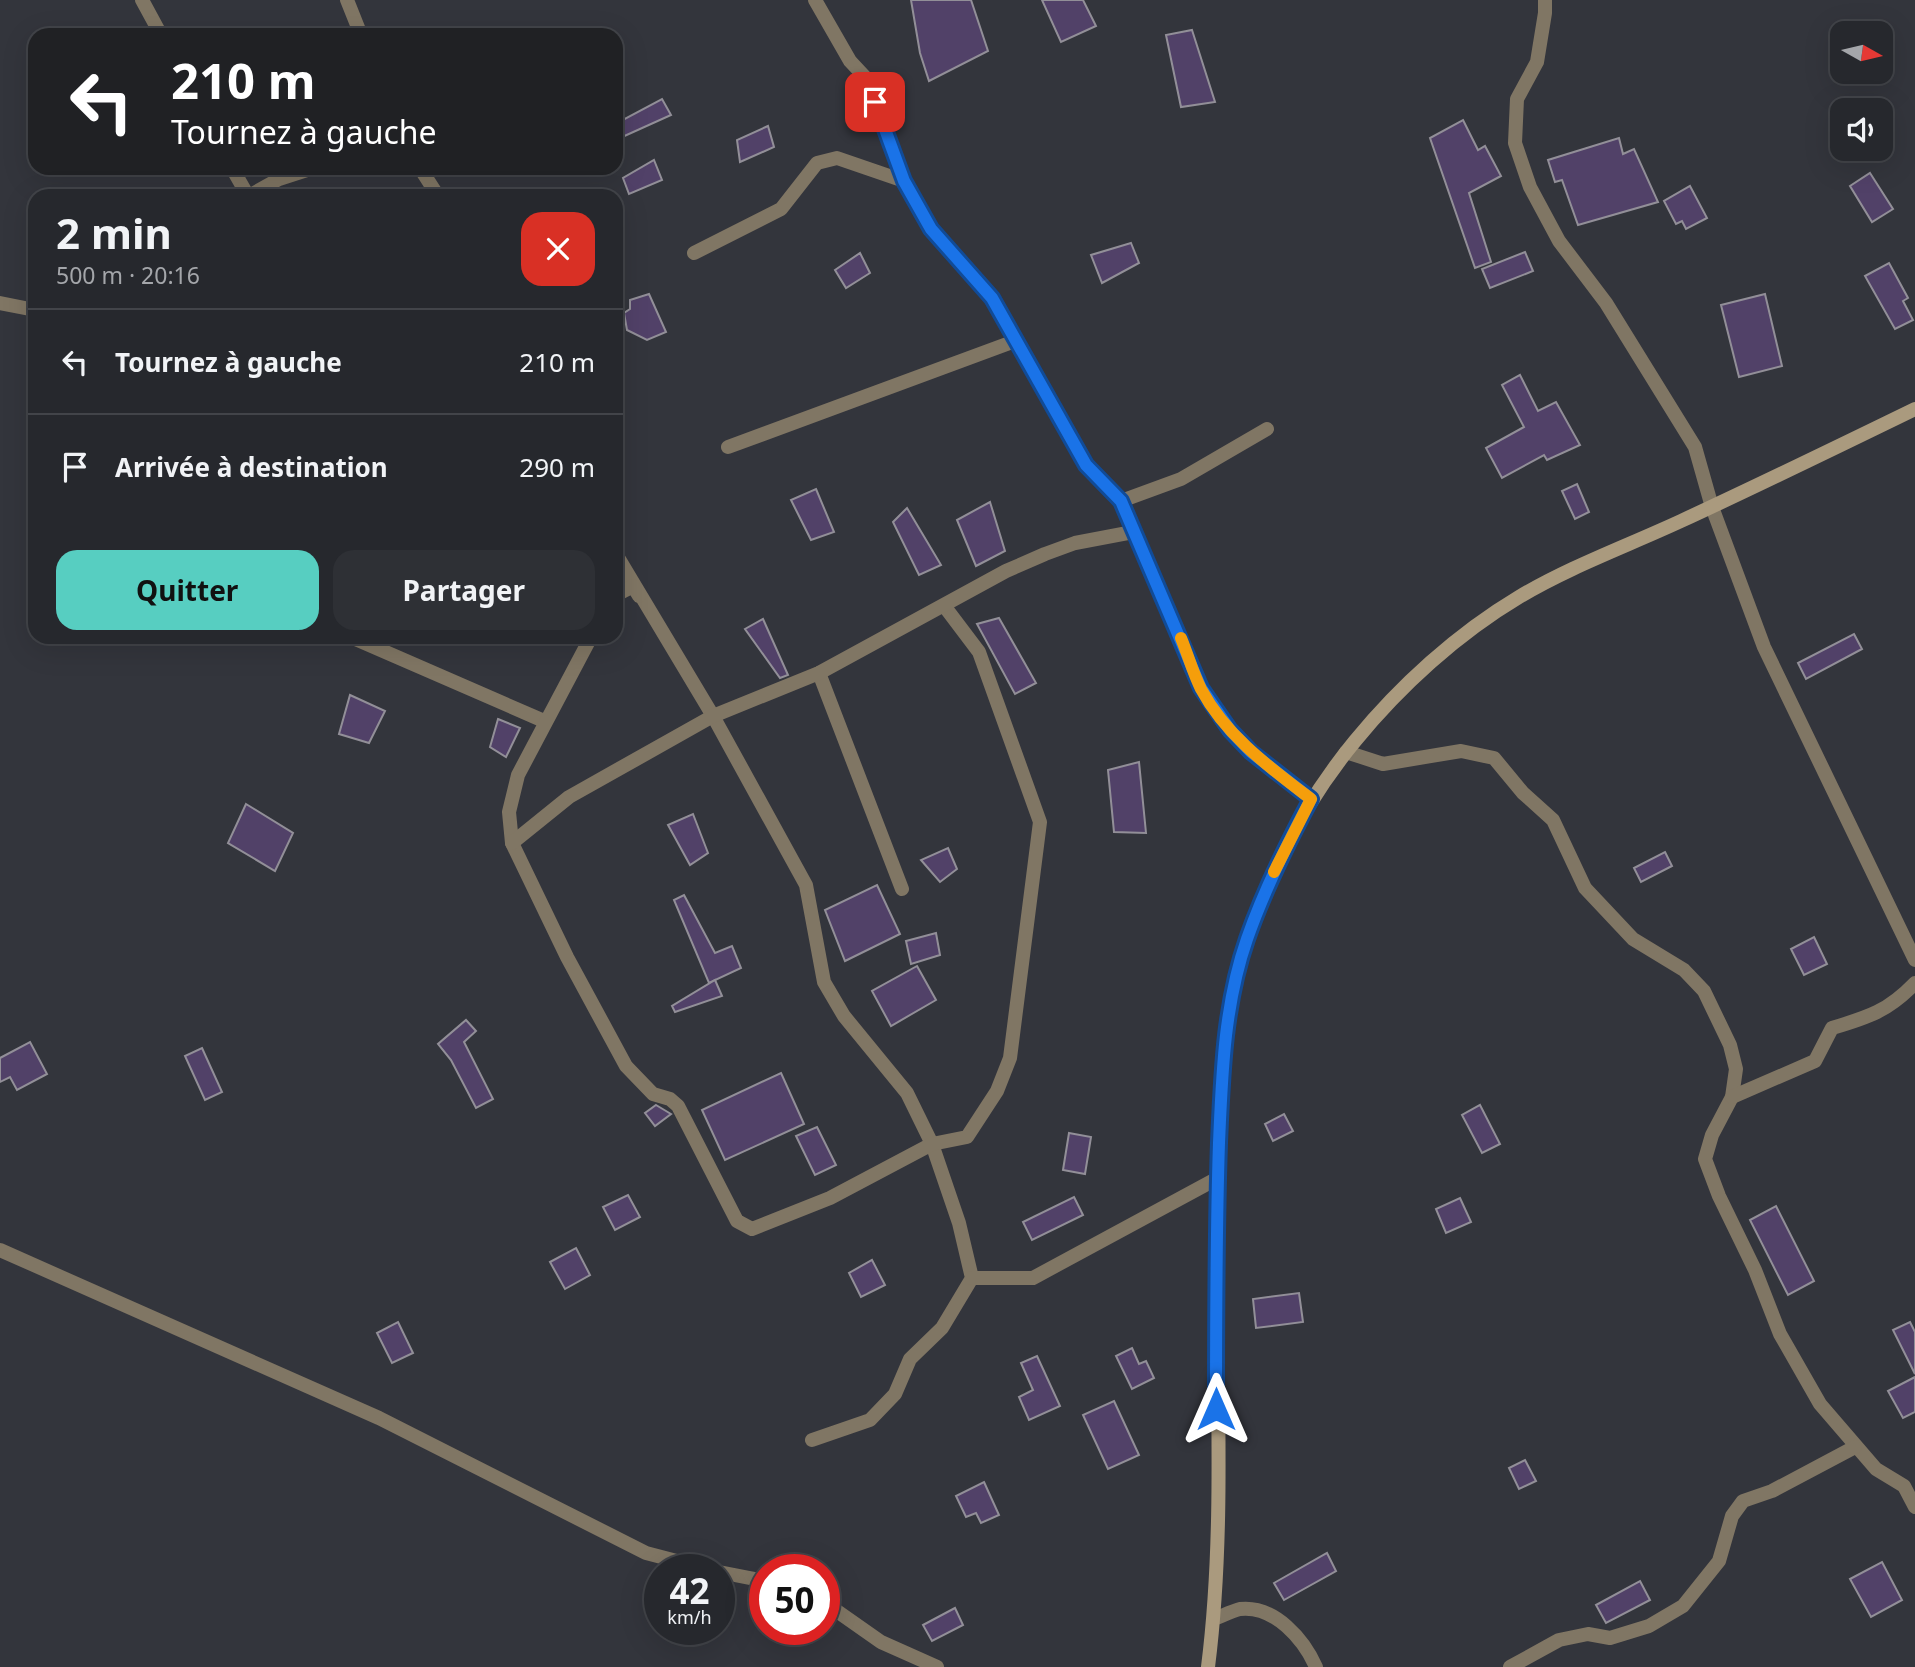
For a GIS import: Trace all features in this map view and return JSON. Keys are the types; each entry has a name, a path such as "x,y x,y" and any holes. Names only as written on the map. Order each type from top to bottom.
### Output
{"main road":[{"path":"1208,1667 1214,1619 1218,1178 1223,1049 1232,996 1247,940 1282,852 1311,799 1383,707 1445,650 1519,597 1915,409"}],"street":[{"path":"142,0 156,28"},
{"path":"347,0 358,28"},
{"path":"816,0 850,61 864,76 904,181 931,229 992,298 1086,465 1121,501 1201,688 1230,730 1251,752 1311,799"},
{"path":"1545,0 1536,62 1517,99 1515,144 1530,187 1559,240 1606,303 1695,447 1712,507 1764,647 1915,960"},
{"path":"694,253 782,209 817,163 837,158 904,181"},
{"path":"261,189 291,175"},
{"path":"0,303 28,309"},
{"path":"728,447 855,403 1015,341"},
{"path":"1121,501 1181,479 1267,429"},
{"path":"512,843 569,797 713,716 819,673 1006,572 1045,554 1075,543 1133,532"},
{"path":"623,566 713,716 806,885 824,982 844,1016 907,1093 932,1144 959,1223 972,1278 942,1328 910,1359 895,1394 870,1420 812,1440"},
{"path":"623,591 633,586 713,716"},
{"path":"587,644 544,721 518,775 509,812 512,843 567,957 620,1050 626,1066 653,1094 670,1099 678,1106 737,1221 752,1229 830,1198 932,1144 967,1137 997,1091 1010,1058 1040,822 979,652 945,607"},
{"path":"367,644 544,721"},
{"path":"819,673 902,889"},
{"path":"1346,752 1383,764 1461,751 1494,758 1522,793 1553,820 1586,888 1633,939 1684,970 1704,990 1730,1045 1736,1069 1732,1097 1712,1135 1705,1159 1780,1334 1820,1404 1876,1469 1903,1486 1915,1507"},
{"path":"1732,1097 1815,1061 1832,1028 1879,1013 1898,1000 1915,983"},
{"path":"972,1278 1033,1278 1218,1178"},
{"path":"0,1250 379,1418 650,1554"},
{"path":"1510,1667 1559,1640 1588,1634 1610,1638 1650,1626 1683,1606 1719,1561 1732,1517 1743,1500 1772,1492 1855,1447"},
{"path":"1214,1619 1241,1609 1271,1614 1306,1645 1316,1667"},
{"path":"840,1613 881,1642 937,1667"}],"building":[{"path":"911,0 971,0 988,51 929,81 920,53"},
{"path":"1042,0 1083,0 1096,26 1061,42"},
{"path":"1192,30 1215,102 1181,107 1166,35"},
{"path":"662,99 671,115 623,137 623,120"},
{"path":"1463,120 1478,150 1485,146 1501,176 1469,193 1491,262 1475,268 1430,138"},
{"path":"768,126 774,147 740,162 737,140"},
{"path":"1619,138 1623,154 1634,149 1658,202 1578,225 1562,180 1555,182 1548,160"},
{"path":"654,160 662,180 629,194 623,178"},
{"path":"1870,173 1893,209 1872,222 1850,186"},
{"path":"1690,186 1707,218 1686,229 1682,221 1676,224 1664,201"},
{"path":"1131,243 1139,263 1102,283 1091,255"},
{"path":"1525,252 1533,271 1490,288 1482,269"},
{"path":"860,253 870,273 846,288 835,270"},
{"path":"1889,263 1908,298 1903,301 1913,320 1895,329 1865,276"},
{"path":"649,294 666,332 647,340 627,330 624,313 630,309 630,300"},
{"path":"1765,294 1782,366 1739,377 1721,305"},
{"path":"1520,375 1538,411 1556,402 1580,445 1547,460 1544,455 1502,478 1486,448 1524,427 1502,385"},
{"path":"1577,484 1589,512 1575,519 1562,491"},
{"path":"816,489 834,532 811,540 791,500"},
{"path":"990,502 1005,551 976,566 957,520"},
{"path":"907,508 941,565 919,575 893,522"},
{"path":"999,618 1036,683 1015,694 977,624"},
{"path":"763,619 788,675 780,678 745,629"},
{"path":"1854,634 1862,649 1806,679 1798,663"},
{"path":"350,695 385,711 369,743 339,734"},
{"path":"498,719 520,728 506,757 490,747"},
{"path":"1139,762 1146,833 1114,832 1108,770"},
{"path":"246,804 293,833 275,871 228,843"},
{"path":"693,814 708,853 690,865 668,825"},
{"path":"948,848 957,869 940,882 921,860"},
{"path":"1665,852 1672,866 1641,882 1634,868"},
{"path":"877,885 900,934 845,961 825,910"},
{"path":"684,895 715,953 732,946 741,968 709,983 674,900"},
{"path":"936,933 940,955 911,964 906,941"},
{"path":"1814,937 1827,964 1804,975 1791,949"},
{"path":"917,966 936,1000 891,1026 872,991"},
{"path":"715,980 722,996 675,1012 672,1006"},
{"path":"466,1020 476,1031 464,1042 493,1099 476,1108 451,1060 438,1044"},
{"path":"30,1042 47,1074 17,1090 10,1077 0,1082 0,1058"},
{"path":"202,1048 222,1092 205,1100 185,1056"},
{"path":"781,1073 804,1124 725,1160 702,1110"},
{"path":"656,1105 671,1114 655,1126 645,1113"},
{"path":"1480,1105 1500,1144 1482,1153 1462,1115"},
{"path":"1284,1114 1293,1131 1273,1141 1265,1124"},
{"path":"817,1127 836,1165 815,1175 796,1136"},
{"path":"1069,1133 1091,1137 1085,1174 1063,1170"},
{"path":"628,1195 640,1217 615,1230 603,1207"},
{"path":"1074,1197 1083,1215 1032,1240 1023,1222"},
{"path":"1460,1198 1471,1222 1446,1233 1436,1209"},
{"path":"1776,1206 1814,1281 1788,1295 1750,1220"},
{"path":"576,1248 590,1275 565,1289 550,1262"},
{"path":"872,1260 885,1285 861,1297 849,1273"},
{"path":"1299,1293 1303,1322 1256,1328 1253,1299"},
{"path":"398,1322 413,1353 392,1363 377,1333"},
{"path":"1910,1322 1915,1332 1915,1374 1893,1330"},
{"path":"1132,1348 1139,1364 1146,1361 1154,1378 1132,1389 1116,1356"},
{"path":"1037,1356 1060,1406 1029,1420 1019,1397 1033,1390 1021,1363"},
{"path":"1915,1377 1915,1412 1903,1418 1888,1391"},
{"path":"1114,1401 1139,1455 1108,1469 1083,1415"},
{"path":"1525,1460 1536,1481 1519,1489 1509,1468"},
{"path":"984,1482 999,1515 981,1523 976,1513 966,1517 956,1496"},
{"path":"1327,1553 1336,1571 1284,1600 1274,1583"},
{"path":"1882,1562 1902,1600 1871,1617 1850,1579"},
{"path":"1640,1581 1650,1600 1606,1623 1596,1605"},
{"path":"955,1608 963,1625 932,1641 923,1625"}],"slow traffic":[{"path":"1181,638 1201,688 1230,730 1251,752 1311,799 1274,872"}],"route":[{"path":"875,102 904,181 931,229 992,298 1086,465 1121,501 1201,688 1230,730 1251,752 1311,799 1282,852 1247,940 1232,996 1223,1049 1217,1200 1216,1409"}]}
